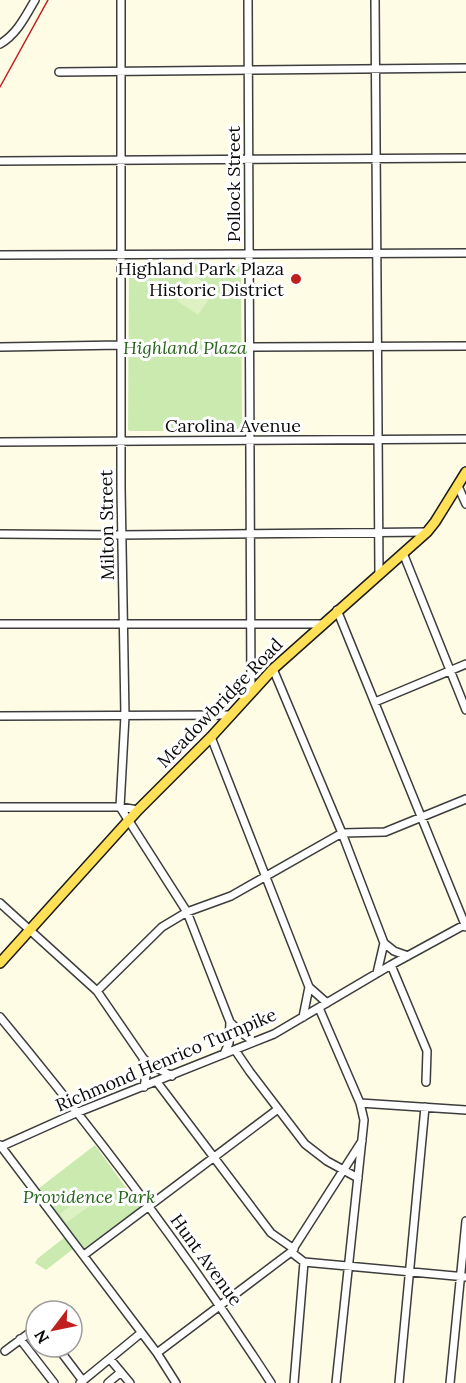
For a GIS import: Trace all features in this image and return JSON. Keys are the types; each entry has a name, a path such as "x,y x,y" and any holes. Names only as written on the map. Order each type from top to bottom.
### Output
{"main road":[{"name":"Meadowbridge Road","path":"0,963 138,810 211,737 273,669 427,532 466,472"}],"street":[{"path":"0,44 9,39 17,30 35,0"},
{"name":"Milton Street","path":"120,807 125,716 122,535 121,0"},
{"name":"Pollock Street","path":"248,0 251,693"},
{"path":"375,0 378,574"},
{"path":"59,72 466,68"},
{"path":"0,161 466,158"},
{"path":"0,255 466,253"},
{"path":"0,347 122,345"},
{"path":"249,347 466,346"},
{"name":"Carolina Avenue","path":"0,442 466,439"},
{"path":"458,486 466,504"},
{"path":"0,534 427,532"},
{"path":"403,553 466,710"},
{"path":"337,610 466,925"},
{"path":"0,624 124,622 322,624"},
{"path":"375,702 466,664"},
{"path":"273,669 342,833 384,943 394,951 408,956"},
{"path":"0,716 232,715"},
{"path":"211,737 309,987 327,1003"},
{"path":"98,991 162,927 188,912 231,896 342,833 385,832 466,799"},
{"path":"0,807 120,807 138,810"},
{"path":"120,807 188,912 230,1022 229,1043 224,1054"},
{"path":"0,903 98,991 143,1058 149,1064 172,1076"},
{"name":"Richmond Henrico Turnpike","path":"0,1146 277,1032 391,965 466,925"},
{"path":"377,973 384,943"},
{"path":"391,965 427,1051 426,1082"},
{"path":"303,1017 309,987"},
{"path":"319,1008 360,1103 364,1120 336,1383"},
{"name":"Hunt Avenue","path":"0,1017 76,1113 221,1305 271,1383"},
{"path":"230,1022 254,1042"},
{"path":"235,1050 305,1144 327,1161 358,1178"},
{"path":"143,1058 146,1076 144,1087"},
{"path":"157,1082 271,1233 304,1262 463,1277"},
{"path":"360,1103 466,1110"},
{"path":"399,1383 425,1107"},
{"path":"84,1255 278,1108"},
{"path":"157,1353 292,1251 363,1140"},
{"path":"0,1146 157,1353 176,1383"},
{"path":"450,1383 463,1277 466,1221"},
{"path":"294,1383 304,1262"},
{"path":"66,1359 82,1382 141,1333"},
{"path":"5,1351 24,1336"},
{"path":"20,1339 54,1383"},
{"path":"110,1359 130,1383"},
{"path":"108,1383 121,1372"}],"green space":[{"name":"Highland Plaza","path":"129,264 241,264 242,431 128,430"},
{"path":"193,275 215,290 198,315 176,300"},
{"name":"Providence Park","path":"95,1145 140,1207 83,1249 38,1189"},
{"path":"92,1189 99,1199 66,1223 60,1214"},
{"path":"65,1237 73,1249 46,1270 35,1263 37,1259"}],"railway":[{"path":"0,87 48,0"}],"place":[{"name":"Highland Park Plaza Historic District","path":"296,279"}]}
